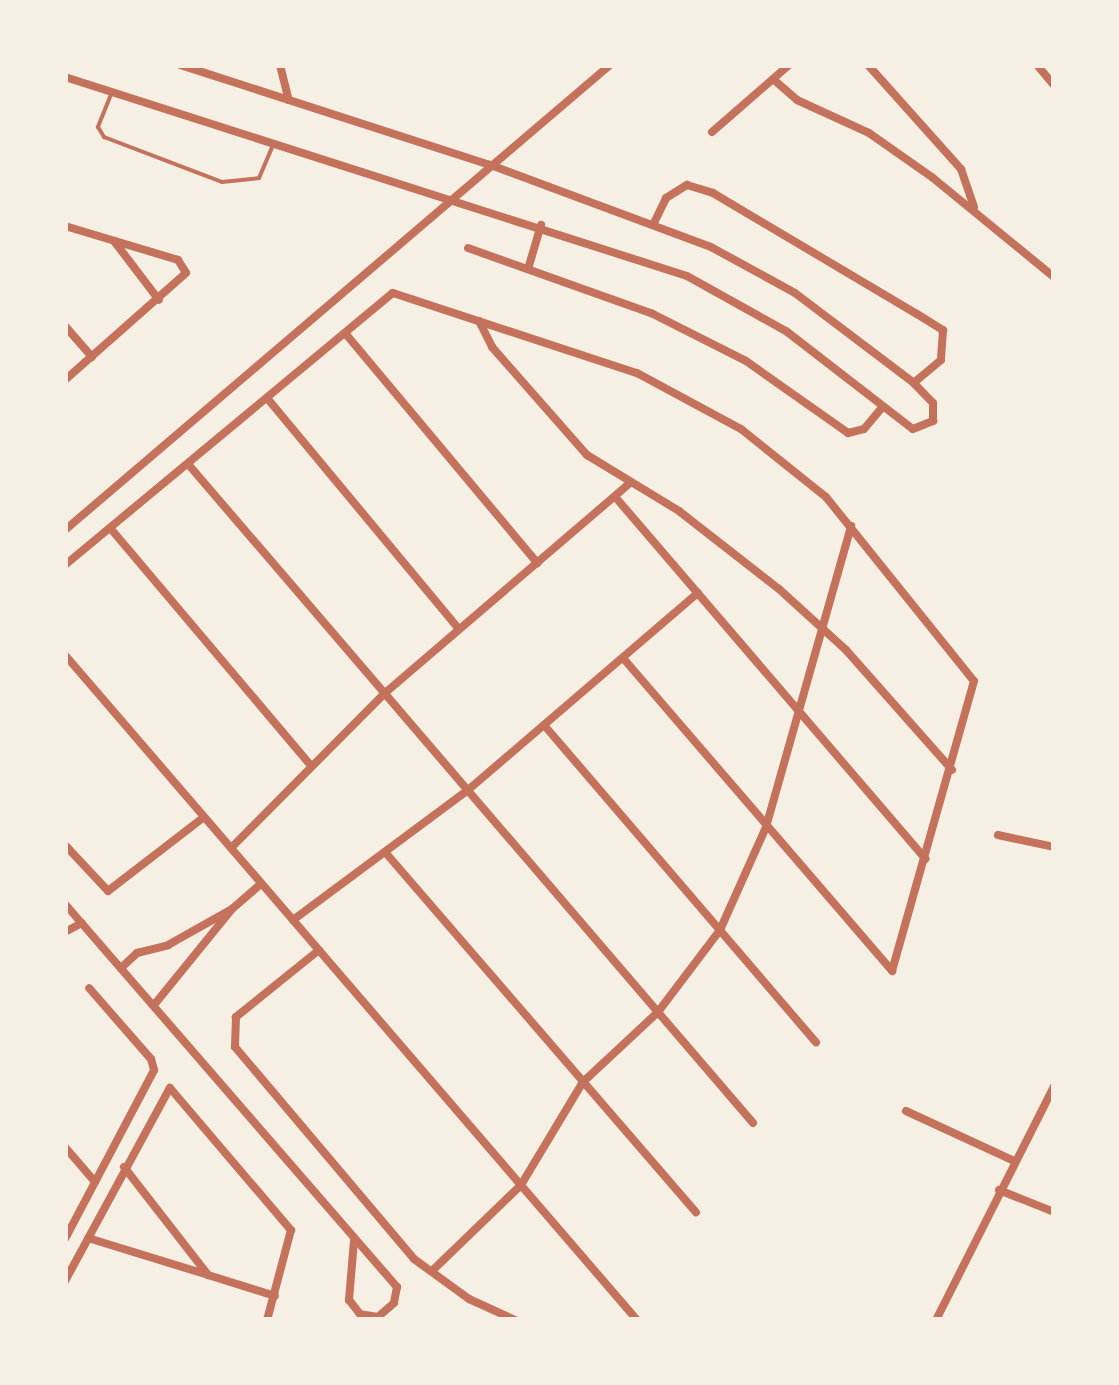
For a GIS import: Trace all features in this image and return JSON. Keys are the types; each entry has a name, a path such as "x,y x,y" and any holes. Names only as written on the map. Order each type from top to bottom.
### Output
{"street":[{"path":"65,78 452,200 541,224 687,276 786,330 881,409 913,428 933,422 933,403 914,383 796,293 711,246 490,165 382,134 204,68 182,65"},
{"path":"280,65 290,100"},
{"path":"65,530 610,65"},
{"path":"712,132 790,65"},
{"path":"868,65 960,169 974,207"},
{"path":"1037,65 1054,85"},
{"path":"774,79 797,100 868,133 974,207 1054,277"},
{"path":"653,225 666,198 686,185 712,194 930,322 943,330 941,360 914,383"},
{"path":"528,270 541,224"},
{"path":"65,226 185,264 179,283 65,380"},
{"path":"114,241 159,300"},
{"path":"468,248 653,314 746,360 848,433 864,429 881,409"},
{"path":"65,565 393,293 637,373 741,429 851,526 974,681 952,770 892,971 622,658"},
{"path":"478,321 492,347 586,455 678,511 821,628 952,770"},
{"path":"65,326 92,357"},
{"path":"345,333 537,563"},
{"path":"267,398 459,630"},
{"path":"188,464 753,1123"},
{"path":"231,848 385,693 617,499 630,483"},
{"path":"617,499 926,859"},
{"path":"432,1271 521,1185 583,1082 658,1012 720,930 766,827 851,526"},
{"path":"112,529 312,766"},
{"path":"293,920 468,790 698,593"},
{"path":"65,656 637,1320"},
{"path":"544,725 816,1042"},
{"path":"65,845 108,890 204,817"},
{"path":"998,834 1054,847"},
{"path":"384,852 696,1212"},
{"path":"154,1005 232,909 261,884"},
{"path":"65,904 397,1287 394,1303 378,1317 359,1317 349,1300 354,1241"},
{"path":"121,968 232,909"},
{"path":"65,932 82,923"},
{"path":"319,950 236,1017 235,1047 414,1259 469,1299 515,1320"},
{"path":"65,1239 154,1070 152,1059 89,988"},
{"path":"936,1320 1054,1086"},
{"path":"65,1281 158,1102 176,1090 286,1217 290,1248 267,1320"},
{"path":"906,1111 1014,1161"},
{"path":"65,1147 95,1182"},
{"path":"124,1168 208,1275"},
{"path":"999,1190 1054,1212"},
{"path":"88,1238 275,1296"}],"lane":[{"path":"112,92 98,128 104,136 222,182 258,178 273,144"}]}
